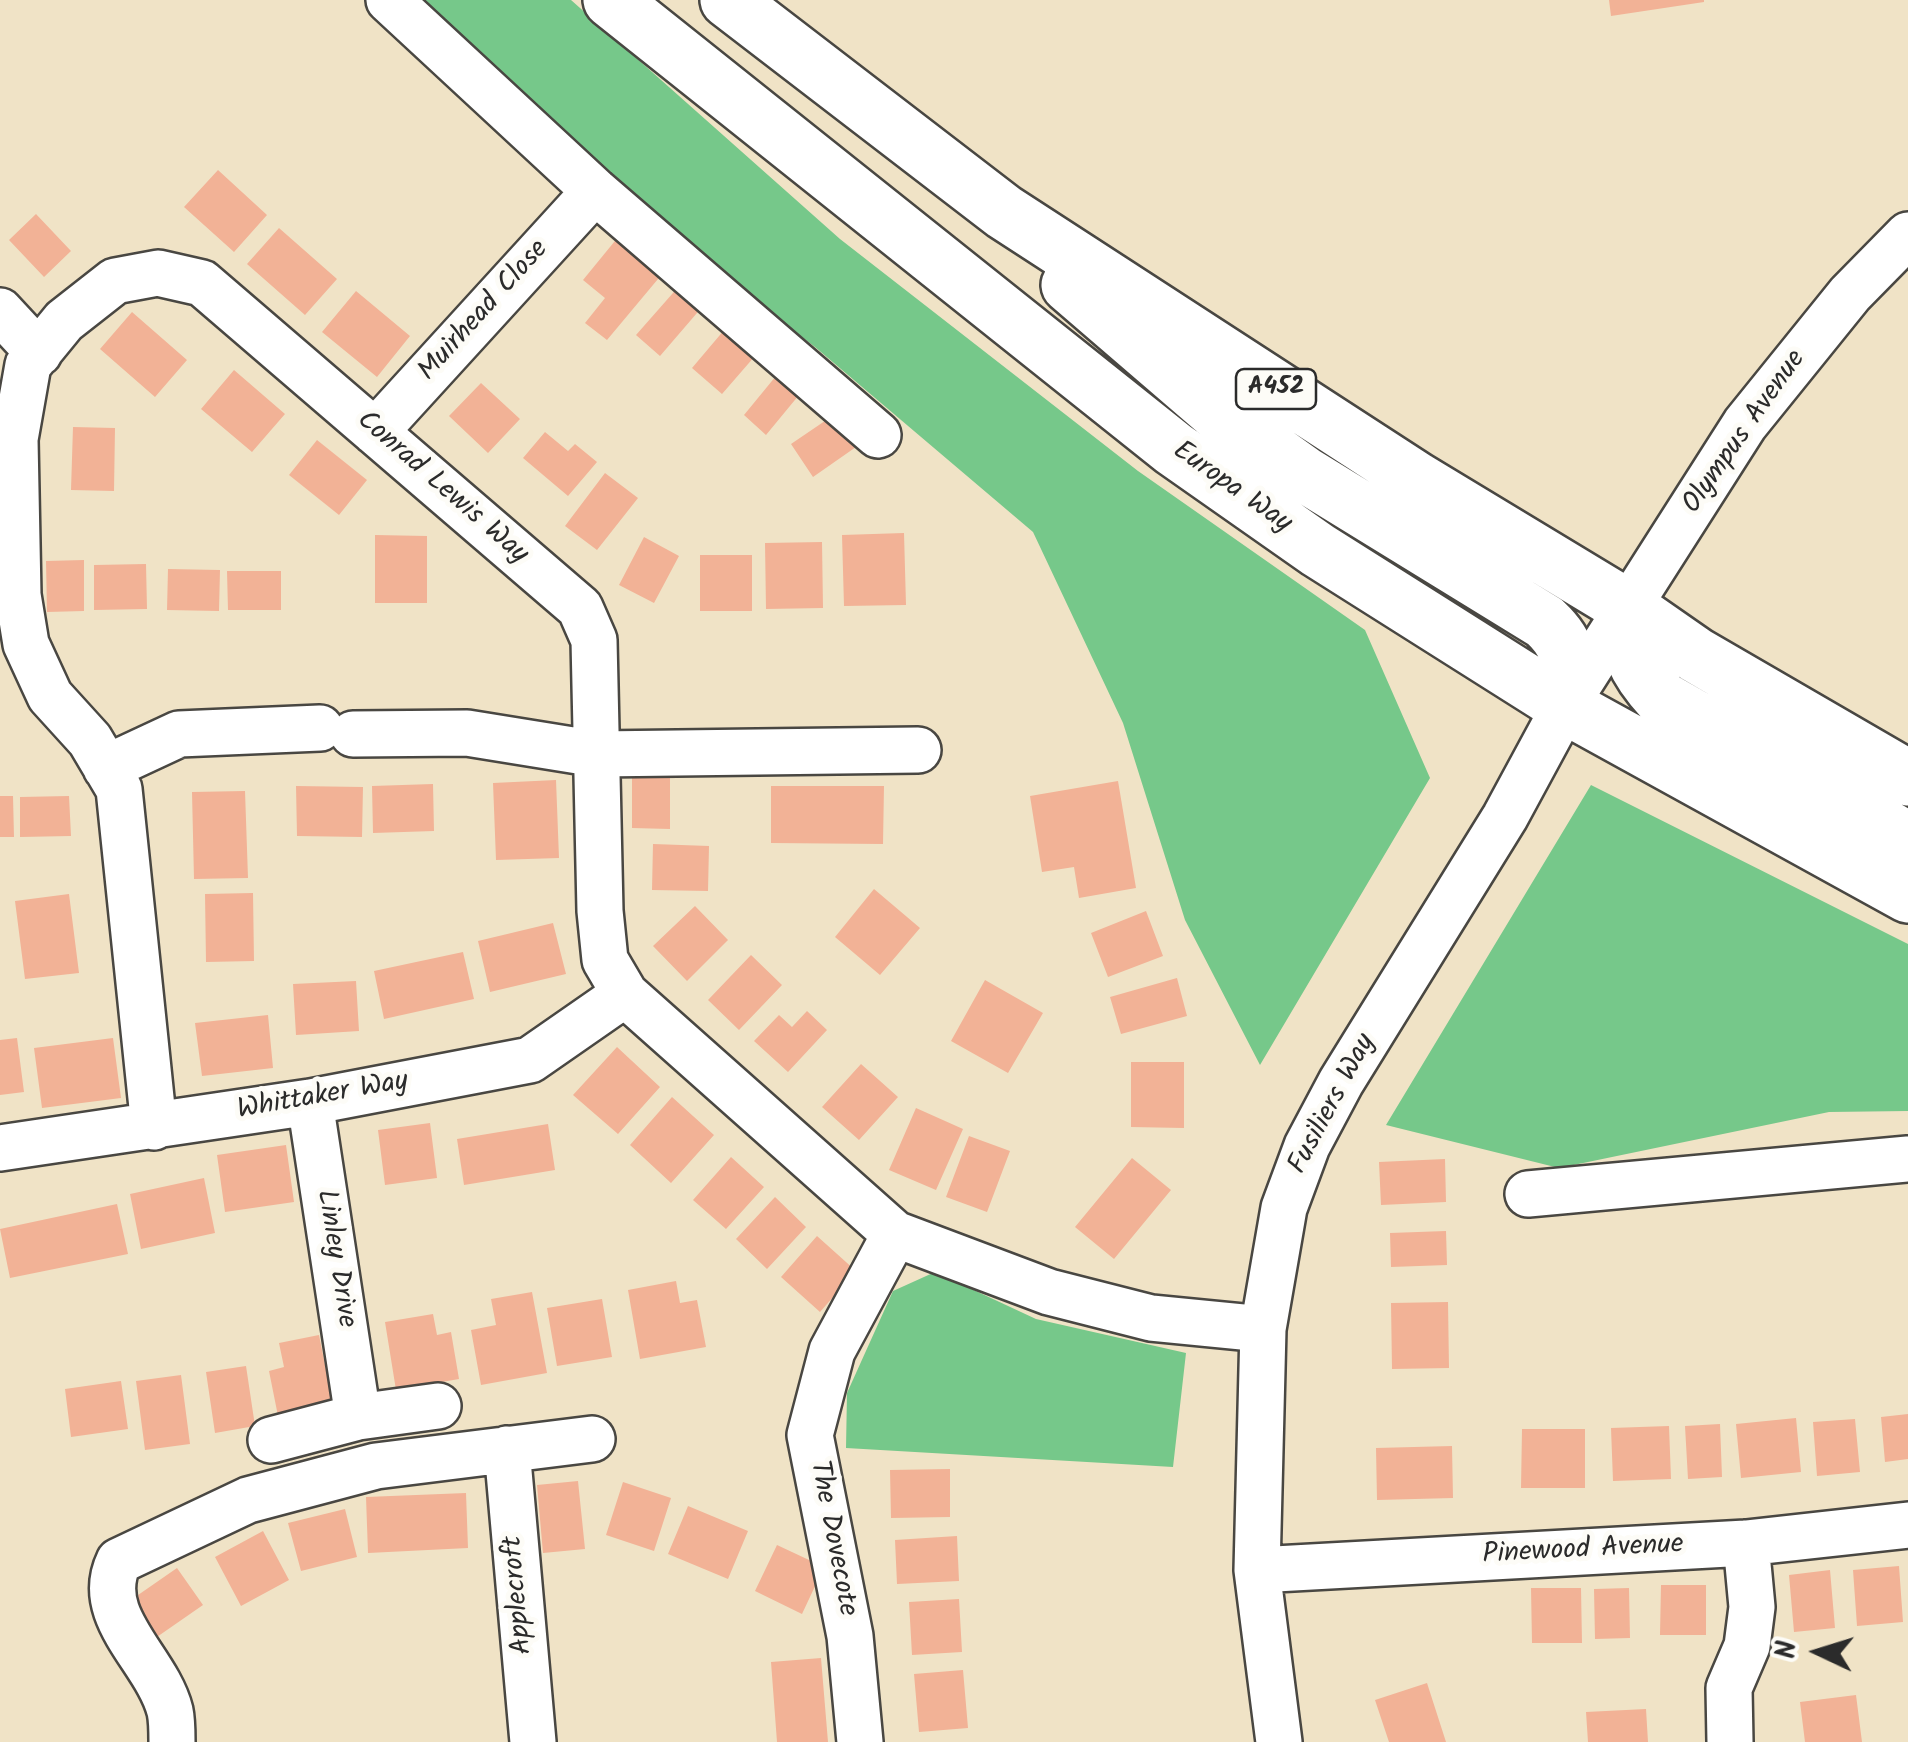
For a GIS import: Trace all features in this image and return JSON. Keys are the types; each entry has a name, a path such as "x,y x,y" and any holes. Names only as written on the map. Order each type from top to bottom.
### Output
{"highway":[{"name":"Europa Way","path":"612,0 1174,450 1318,550 1564,706 1908,895"},
{"name":"A452","path":"728,0 1004,212 1417,480 1615,626 1696,655 1908,778"},
{"path":"1004,212 1085,304 1213,409 1304,474 1545,622 1570,655 1564,706"},
{"path":"1615,626 1646,681 1662,699 1908,840"}],"street":[{"path":"389,0 595,191 878,436"},
{"name":"Muirhead Close","path":"375,432 595,191"},
{"name":"Olympus Avenue","path":"1615,626 1745,424 1850,294 1908,235"},
{"name":"Conrad Lewis Way","path":"154,1127 119,789 90,740 50,696 26,644 18,594 15,439 28,365 38,352 64,322 115,280 158,273 202,283 580,608 594,640 605,960 624,994 896,1234 1049,1292 1151,1318 1263,1330"},
{"path":"0,311 38,352"},
{"name":"Fusiliers Way","path":"1279,1742 1256,1570 1263,1330 1284,1208 1307,1146 1341,1082 1491,841 1564,706 1615,626"},
{"path":"106,768 180,734 467,733 597,754 918,750"},
{"name":"Whittaker Way","path":"0,1148 310,1102 530,1060 624,994"},
{"name":"Linley Drive","path":"310,1102 358,1417"},
{"path":"1528,1194 1908,1159"},
{"name":"The Dovecote","path":"860,1742 850,1636 810,1434 832,1351 896,1234"},
{"path":"271,1440 358,1417 438,1406"},
{"path":"172,1742 170,1710 116,1612 110,1593 119,1562 248,1500 376,1466 592,1439"},
{"name":"Applecroft","path":"507,1449 532,1742"},
{"name":"Pinewood Avenue","path":"1256,1570 1746,1543 1908,1526"},
{"path":"1730,1742 1729,1688 1747,1646 1752,1606 1746,1543"}],"green space":[{"path":"396,0 571,0 840,239 1138,471 1365,630 1430,778 1260,1065 1185,920 1123,723 1033,532 815,347 606,187"},
{"path":"1591,785 1908,944 1908,1111 1829,1112 1559,1168 1386,1125"},
{"path":"935,1272 1036,1319 1186,1353 1173,1467 846,1448 847,1393 893,1291"}],"building":[{"path":"1609,0 1704,0 1704,2 1611,16"},
{"path":"218,170 267,215 234,252 184,207"},
{"path":"36,214 71,251 44,277 9,240"},
{"path":"279,228 337,279 305,315 247,264"},
{"path":"619,236 663,273 607,340 585,323 605,298 583,280"},
{"path":"680,285 703,306 660,356 636,335"},
{"path":"356,291 410,336 377,377 322,332"},
{"path":"132,312 187,360 155,397 100,349"},
{"path":"725,329 755,356 722,394 692,368"},
{"path":"234,370 285,414 252,452 201,409"},
{"path":"776,376 799,395 766,435 744,415"},
{"path":"481,383 520,419 488,453 449,416"},
{"path":"844,408 866,440 813,477 791,444"},
{"path":"73,427 115,428 114,491 71,490"},
{"path":"545,432 568,451 575,444 597,462 568,496 523,458"},
{"path":"317,440 367,480 339,515 289,475"},
{"path":"605,473 638,498 597,550 565,526"},
{"path":"904,533 906,605 844,606 842,535"},
{"path":"375,535 427,536 427,603 375,603"},
{"path":"644,537 679,556 654,603 619,585"},
{"path":"822,542 823,608 766,609 765,543"},
{"path":"700,555 752,555 752,611 700,611"},
{"path":"84,560 84,611 47,612 46,561"},
{"path":"146,564 147,609 94,610 94,565"},
{"path":"168,569 220,570 219,611 167,610"},
{"path":"227,571 281,571 281,610 228,610"},
{"path":"632,777 670,777 670,829 632,828"},
{"path":"556,780 559,858 496,860 493,783"},
{"path":"1118,781 1136,888 1079,898 1074,867 1042,872 1030,796"},
{"path":"433,784 434,831 373,833 372,786"},
{"path":"296,786 363,787 362,837 297,836"},
{"path":"771,786 884,786 883,844 771,843"},
{"path":"245,791 248,878 194,879 192,792"},
{"path":"0,796 13,796 14,837 0,837"},
{"path":"69,796 71,836 20,837 20,797"},
{"path":"653,844 709,846 708,891 652,890"},
{"path":"874,889 920,928 880,975 835,937"},
{"path":"253,893 254,961 206,962 205,894"},
{"path":"69,894 79,973 25,979 15,901"},
{"path":"695,906 728,940 687,981 653,946"},
{"path":"1146,911 1163,956 1108,977 1091,933"},
{"path":"553,923 566,974 490,992 478,941"},
{"path":"463,952 474,999 384,1019 374,971"},
{"path":"751,955 782,985 739,1030 708,1000"},
{"path":"1177,978 1187,1016 1121,1034 1110,997"},
{"path":"985,980 1043,1013 1008,1073 951,1041"},
{"path":"356,981 359,1031 296,1035 293,984"},
{"path":"807,1011 827,1030 788,1072 754,1041 779,1015 792,1027"},
{"path":"268,1015 273,1068 202,1076 195,1023"},
{"path":"17,1038 24,1092 0,1095 0,1040"},
{"path":"113,1038 121,1098 42,1108 34,1048"},
{"path":"617,1047 660,1087 618,1134 573,1095"},
{"path":"1131,1062 1184,1062 1184,1128 1131,1127"},
{"path":"861,1064 898,1097 859,1140 822,1107"},
{"path":"672,1097 714,1135 671,1183 630,1145"},
{"path":"916,1108 963,1129 936,1190 889,1170"},
{"path":"430,1123 437,1178 385,1185 378,1130"},
{"path":"548,1124 555,1170 464,1185 457,1139"},
{"path":"969,1136 1010,1151 987,1212 946,1197"},
{"path":"286,1145 294,1202 225,1212 217,1155"},
{"path":"731,1157 764,1187 726,1229 693,1200"},
{"path":"1132,1158 1171,1190 1114,1259 1075,1227"},
{"path":"1445,1159 1446,1202 1381,1205 1379,1162"},
{"path":"204,1178 215,1233 141,1249 130,1194"},
{"path":"775,1197 806,1227 767,1269 736,1239"},
{"path":"117,1204 128,1254 10,1278 0,1229"},
{"path":"1446,1231 1447,1265 1391,1267 1390,1233"},
{"path":"817,1236 856,1271 820,1312 781,1277"},
{"path":"676,1281 680,1303 697,1300 706,1347 640,1359 628,1290"},
{"path":"532,1292 547,1373 481,1385 471,1330 496,1325 491,1299"},
{"path":"602,1299 612,1357 557,1366 547,1308"},
{"path":"1448,1302 1449,1368 1392,1369 1391,1303"},
{"path":"433,1314 437,1335 451,1332 459,1379 396,1390 385,1322"},
{"path":"319,1335 333,1405 278,1416 269,1371 284,1367 279,1343"},
{"path":"246,1366 255,1426 215,1433 206,1372"},
{"path":"181,1375 190,1444 145,1450 136,1381"},
{"path":"121,1381 128,1429 71,1437 65,1389"},
{"path":"1908,1414 1908,1459 1885,1462 1881,1417"},
{"path":"1796,1418 1801,1472 1741,1478 1736,1424"},
{"path":"1855,1419 1860,1472 1817,1476 1813,1422"},
{"path":"1720,1424 1722,1477 1688,1479 1685,1426"},
{"path":"1669,1426 1671,1479 1613,1481 1611,1428"},
{"path":"1522,1429 1585,1429 1585,1488 1521,1488"},
{"path":"1452,1446 1453,1498 1377,1500 1376,1448"},
{"path":"950,1469 950,1517 891,1518 890,1470"},
{"path":"578,1481 585,1549 543,1553 537,1485"},
{"path":"623,1482 671,1498 654,1551 606,1535"},
{"path":"466,1493 468,1548 368,1553 366,1497"},
{"path":"688,1506 748,1531 728,1579 668,1554"},
{"path":"345,1509 357,1557 301,1571 288,1523"},
{"path":"263,1531 289,1580 241,1606 215,1557"},
{"path":"957,1536 959,1581 897,1584 895,1540"},
{"path":"777,1545 824,1567 802,1614 755,1591"},
{"path":"1899,1566 1903,1622 1857,1626 1853,1570"},
{"path":"177,1568 203,1605 154,1639 128,1602"},
{"path":"1830,1570 1835,1628 1794,1632 1789,1575"},
{"path":"1661,1585 1706,1585 1706,1635 1660,1635"},
{"path":"1531,1588 1581,1588 1582,1643 1532,1643"},
{"path":"1629,1588 1630,1638 1595,1639 1594,1589"},
{"path":"959,1599 962,1652 912,1655 909,1602"},
{"path":"821,1658 828,1742 777,1742 771,1662"},
{"path":"963,1670 968,1728 919,1732 914,1674"},
{"path":"1427,1683 1446,1742 1389,1742 1375,1700"},
{"path":"1856,1695 1862,1742 1805,1742 1800,1702"},
{"path":"1646,1709 1648,1742 1588,1742 1586,1712"}]}
